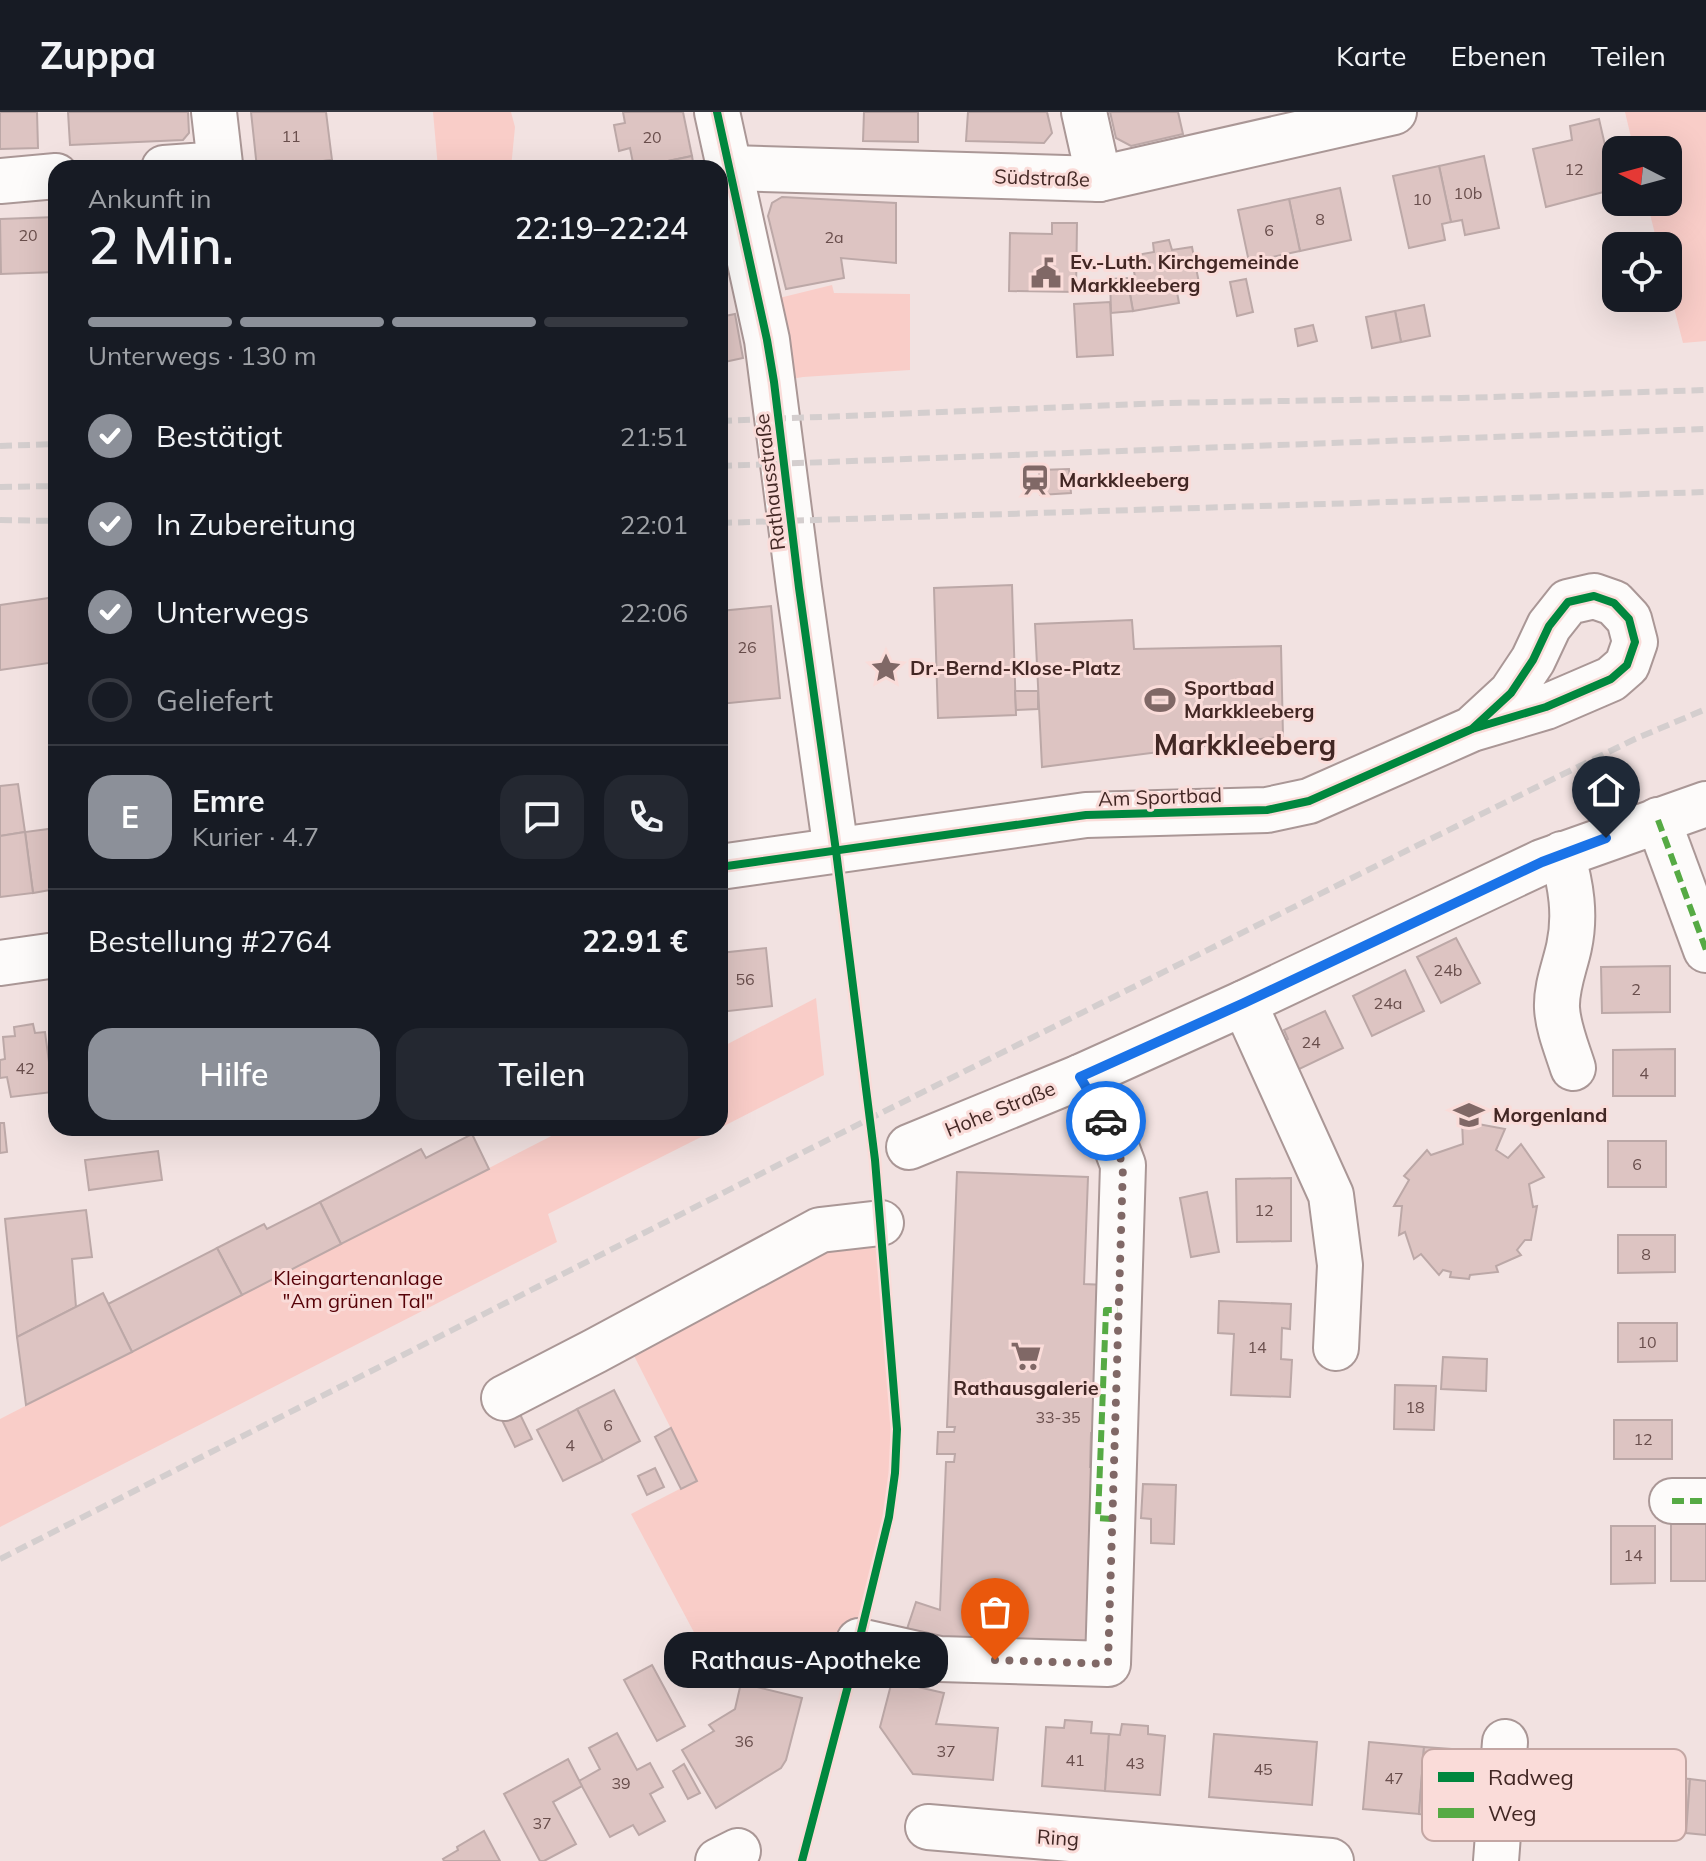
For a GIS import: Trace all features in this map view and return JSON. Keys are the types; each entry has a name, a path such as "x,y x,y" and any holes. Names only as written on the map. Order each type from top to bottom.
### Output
{"street":[{"path":"214,112 220,160"},
{"name":"Rathausstraße","path":"717,112 774,382 797,575 836,851"},
{"path":"1084,112 1099,179"},
{"name":"Südstraße","path":"730,168 1099,179 1394,112"},
{"path":"0,181 48,177"},
{"name":"Am Sportbad","path":"728,866 1086,815 1267,810 1309,801 1472,729"},
{"name":"Hohe Straße","path":"909,1147 1080,1077 1542,862 1706,804"},
{"path":"1658,820 1706,950"},
{"path":"1562,854 1573,914 1557,1006 1562,1035 1573,1068"},
{"path":"0,963 48,956"},
{"path":"1244,1003 1331,1195 1340,1265 1336,1348"},
{"path":"859,1641 939,1659 1108,1664 1123,1165 1106,1120 1080,1077"},
{"path":"504,1398 820,1230 881,1223"},
{"path":"1504,1749 1505,1742"},
{"name":"Ring","path":"928,1827 1331,1861"},
{"path":"1496,1861 1498,1841"}],"green space":[{"path":"433,112 511,112 515,127 512,160 437,160"},
{"path":"1625,112 1706,112 1706,341 1683,343 1675,312 1682,312 1682,232 1654,232 1650,216 1682,216 1682,136 1631,136"},
{"path":"832,285 834,293 910,294 910,370 803,377 774,382 759,303"},
{"path":"816,998 824,1075 728,1124 728,1044"},
{"name":"Kleingartenanlage \"Am grünen Tal\"","path":"551,1136 703,1136 548,1214 557,1242 0,1527 0,1419"},
{"path":"881,1223 897,1429 895,1473 889,1517 847,1689 705,1653 631,1514 697,1480 624,1336"}],"building":[{"path":"0,112 37,112 38,148 0,149"},
{"path":"68,112 188,112 189,133 183,140 70,145"},
{"path":"251,112 326,112 332,160 256,160"},
{"path":"623,112 683,112 692,156 673,160 632,160 630,148 619,151 614,125 625,123"},
{"path":"864,112 918,112 918,142 863,141"},
{"path":"968,112 1047,112 1052,133 1044,143 966,141"},
{"path":"1110,112 1178,112 1183,134 1131,146 1116,138"},
{"path":"1599,119 1603,136 1602,192 1546,207 1533,149 1572,140 1570,126"},
{"path":"1484,156 1499,228 1465,235 1462,220 1451,222 1439,166"},
{"path":"1439,166 1451,222 1442,224 1445,240 1409,248 1393,176"},
{"path":"1340,188 1351,240 1300,251 1289,199"},
{"path":"782,197 896,203 896,263 841,258 844,278 786,289 768,216 772,203"},
{"path":"1289,199 1300,251 1249,262 1238,210"},
{"path":"48,217 48,272 1,274 0,219"},
{"path":"1052,223 1077,223 1076,292 1009,291 1010,233 1052,234"},
{"path":"1169,240 1172,250 1192,247 1199,283 1176,287 1179,303 1133,311 1129,288 1137,287 1131,256 1154,252 1153,243"},
{"path":"1127,278 1133,311 1111,313 1110,279"},
{"path":"1246,279 1253,312 1237,316 1230,282"},
{"path":"1110,302 1113,355 1077,357 1074,304"},
{"path":"1424,305 1430,336 1401,342 1395,311"},
{"path":"1395,311 1401,342 1372,348 1366,317"},
{"path":"735,314 743,358 728,361 728,315"},
{"path":"1313,325 1317,341 1298,346 1295,329"},
{"path":"1069,469 1071,493 1040,495 1039,470"},
{"path":"1012,585 1016,715 938,718 934,588"},
{"path":"48,598 48,663 0,670 0,605"},
{"path":"771,606 780,698 728,703 728,610"},
{"name":"Sportbad Markkleeberg","path":"1132,620 1134,649 1281,646 1283,736 1042,767 1035,624"},
{"path":"1015,691 1038,691 1038,709 1016,710"},
{"path":"18,784 25,832 0,836 0,786"},
{"path":"48,829 48,890 33,893 25,832"},
{"path":"25,832 33,893 0,897 0,836"},
{"path":"1456,938 1480,983 1441,1003 1417,957"},
{"path":"766,948 772,1006 728,1011 728,952"},
{"path":"1670,966 1670,1012 1602,1013 1601,967"},
{"path":"1405,970 1424,1011 1372,1036 1353,996"},
{"path":"1325,1011 1343,1048 1291,1073 1277,1044 1288,1039 1284,1030"},
{"path":"33,1024 35,1033 45,1032 48,1093 11,1097 7,1077 0,1078 0,1060 5,1059 3,1037 15,1036 14,1027"},
{"path":"1675,1049 1675,1096 1613,1096 1613,1050"},
{"path":"1462,1121 1505,1129 1496,1150 1508,1158 1521,1144 1544,1177 1529,1184 1533,1207 1537,1206 1531,1240 1525,1240 1517,1250 1521,1255 1496,1266 1498,1272 1470,1275 1469,1279 1450,1277 1451,1272 1443,1270 1439,1275 1421,1254 1414,1259 1405,1232 1399,1235 1402,1206 1394,1206 1409,1180 1404,1176 1427,1150 1431,1155 1463,1144"},
{"path":"0,1123 4,1123 7,1152 0,1153"},
{"path":"473,1136 489,1169 341,1244 320,1202 421,1149 426,1158"},
{"path":"1608,1141 1666,1141 1666,1187 1608,1187"},
{"path":"158,1151 162,1180 89,1190 85,1160"},
{"name":"Rathausgalerie","path":"957,1172 1088,1177 1084,1284 1106,1285 1100,1434 1091,1433 1090,1467 1097,1467 1090,1650 941,1644 906,1632 916,1602 940,1610 946,1462 954,1462 955,1454 937,1454 938,1432 954,1432 955,1427 947,1427"},
{"path":"1291,1178 1291,1241 1237,1242 1236,1179"},
{"path":"1207,1192 1219,1252 1191,1257 1180,1198"},
{"path":"320,1202 341,1244 242,1295 217,1248 264,1224 267,1229"},
{"path":"86,1210 92,1257 72,1259 76,1307 17,1337 5,1219"},
{"path":"1618,1235 1675,1235 1675,1272 1618,1273"},
{"path":"217,1248 242,1295 132,1352 108,1304"},
{"path":"103,1293 132,1352 26,1405 17,1337"},
{"path":"1219,1301 1291,1304 1290,1329 1282,1328 1281,1359 1292,1360 1290,1397 1231,1395 1234,1334 1218,1333"},
{"path":"1618,1323 1677,1323 1677,1361 1618,1362"},
{"path":"1443,1357 1487,1359 1486,1391 1441,1389"},
{"path":"1395,1385 1436,1386 1434,1430 1394,1429"},
{"path":"614,1390 640,1441 603,1461 577,1409"},
{"path":"517,1408 532,1439 515,1447 500,1416"},
{"path":"577,1409 603,1461 563,1481 537,1430"},
{"path":"1614,1420 1672,1420 1672,1459 1614,1459"},
{"path":"671,1428 697,1481 681,1489 655,1437"},
{"path":"655,1468 664,1487 647,1495 638,1476"},
{"path":"1143,1484 1176,1485 1174,1544 1151,1543 1151,1519 1141,1518"},
{"path":"1671,1523 1706,1524 1706,1581 1671,1581"},
{"path":"1611,1526 1655,1526 1655,1583 1611,1584"},
{"path":"652,1665 685,1726 657,1741 624,1680"},
{"path":"892,1681 944,1693 936,1724 998,1728 993,1780 913,1774 880,1727"},
{"path":"741,1683 802,1698 786,1760 781,1768 716,1808 682,1750 714,1731 709,1725 735,1709"},
{"path":"1065,1720 1092,1722 1091,1733 1109,1734 1105,1791 1042,1786 1046,1727 1064,1728"},
{"path":"1122,1724 1148,1726 1148,1734 1165,1736 1160,1795 1105,1791 1109,1734 1120,1735"},
{"path":"617,1733 637,1770 650,1763 663,1787 650,1794 665,1821 639,1835 633,1825 610,1837 579,1781 600,1769 589,1748"},
{"path":"1214,1734 1317,1742 1312,1805 1209,1797"},
{"path":"1369,1742 1424,1747 1419,1814 1363,1809"},
{"path":"568,1759 582,1786 553,1802 576,1844 540,1861 504,1794"},
{"path":"684,1764 700,1793 688,1799 673,1771"},
{"path":"1422,1774 1422,1814 1419,1814"},
{"path":"1686,1779 1690,1779 1686,1833"},
{"path":"1690,1779 1706,1781 1706,1835 1686,1833"},
{"path":"484,1831 500,1861 444,1861 458,1850 457,1847"}],"railway":[{"path":"728,421 1165,403 1706,390"},
{"path":"728,466 1706,429"},
{"path":"0,446 48,444"},
{"path":"0,487 48,486"},
{"path":"728,523 1706,492"},
{"path":"0,520 48,521"},
{"path":"0,1559 1412,848 1635,739 1706,709"}],"marked path":[{"path":"1658,820 1706,950"},
{"path":"1112,1519 1098,1518 1106,1310 1118,1310"},
{"path":"1672,1501 1706,1501"}],"cycle path":[{"path":"717,112 728,160"},
{"path":"728,162 774,382 875,1160 897,1429 889,1517 802,1861"},
{"path":"1594,596 1614,603 1629,619 1635,642 1627,665 1611,679 1546,707 1472,729 1511,693 1533,660 1549,626 1568,602 1594,596"},
{"path":"728,866 1086,815 1267,810 1309,801 1472,729"}],"way so far":[{"path":"995,1660 1108,1664 1123,1165 1106,1121"}],"place":[{"name":"Ev.-Luth. Kirchgemeinde Markkleeberg","path":"1046,273"},
{"name":"Markkleeberg","path":"1035,480"},
{"name":"Dr.-Bernd-Klose-Platz","path":"886,668"},
{"name":"Sportbad Markkleeberg","path":"1160,700"},
{"name":"Morgenland","path":"1469,1115"},
{"name":"Rathausgalerie","path":"1026,1356"},
{"name":"Rathaus-Apotheke","path":"995,1660"}],"district":[{"name":"Markkleeberg","path":"1245,745"}],"route":[{"path":"1106,1121 1080,1077 1542,862 1606,838"}]}
